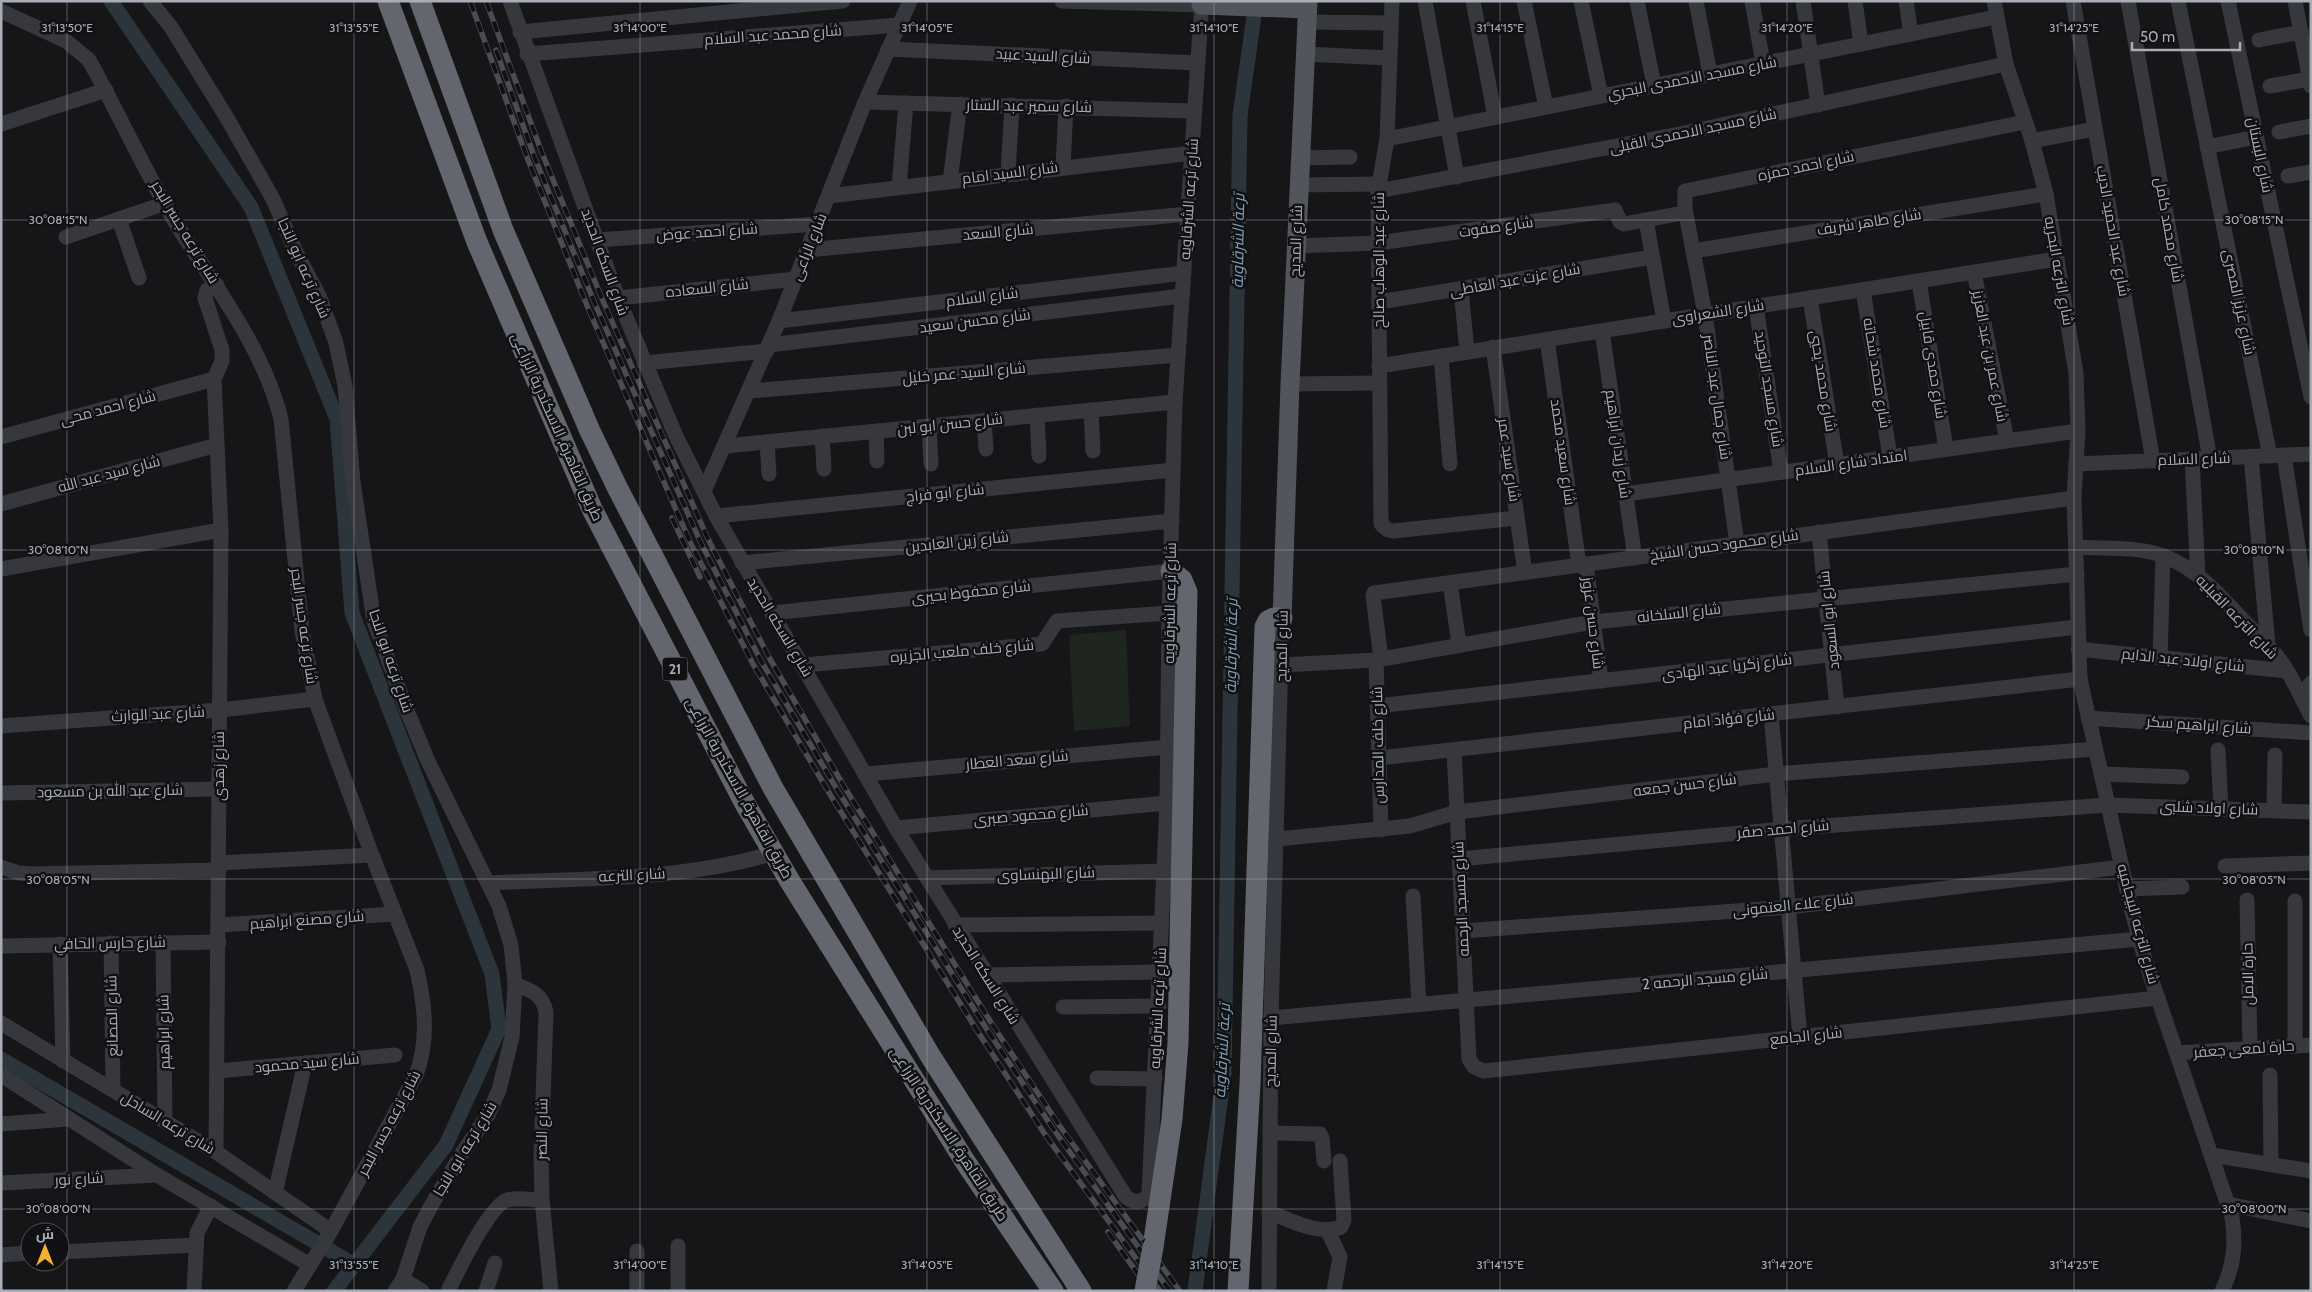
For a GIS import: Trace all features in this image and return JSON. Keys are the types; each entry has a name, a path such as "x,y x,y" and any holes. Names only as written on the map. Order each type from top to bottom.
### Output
{"highway":[{"name":"طريق القاهرة, الاسكندرية الزراعى","path":"388,1 477,242 563,445 604,531 744,802 774,854 923,1096 1053,1291"},
{"name":"طريق القاهرة, الاسكندرية الزراعى","path":"420,1 503,230 590,431 627,507 773,788 931,1057 1081,1291"},
{"path":"1145,1291 1172,1119 1180,1014 1187,592 1182,580 1171,571"},
{"path":"1238,1291 1250,1084 1265,627 1268,621 1274,618 1282,618"}],"main road":[{"path":"1207,4 1307,11"},
{"name":"شارع المديح","path":"1282,618 1298,185 1307,11"}],"street":[{"name":"شارع ترعه ابو النجا","path":"150,1 171,27 227,118 272,199 295,250 320,298 336,343 345,386 353,482 374,621 395,680 428,761 489,883 499,906 511,945 516,984 512,1037 499,1090 488,1115 461,1154 420,1227 399,1285"},
{"name":"شارع السكه الحديد","path":"510,1 527,54 618,298 675,434 716,516 742,563 804,665 896,828 955,925 1126,1197 1132,1201 1140,1201"},
{"path":"520,32 843,1"},
{"name":"شارع الراعى","path":"704,491 750,391 808,250 865,102 910,1"},
{"path":"1062,1 1207,4"},
{"name":"شارع عبد الوهاب صالح","path":"1392,1 1387,139 1378,188 1380,519 1384,527 1393,531 1517,518"},
{"path":"1425,1 1456,177"},
{"path":"1473,1 1494,117"},
{"path":"1524,1 1546,107"},
{"path":"1581,1 1601,96"},
{"path":"1638,1 1654,85"},
{"path":"1696,1 1710,74"},
{"path":"1752,1 1763,64"},
{"path":"1804,1 1818,105"},
{"path":"1855,1 1861,44"},
{"path":"1906,1 1911,34"},
{"name":"شارع الترعه البحريه","path":"1994,1 2006,64 2032,141 2046,194 2076,373 2078,431 2074,498 2076,547"},
{"name":"شارع عبد الحميد الديب","path":"2072,1 2154,461"},
{"name":"شارع محمد كامل","path":"2128,1 2210,459"},
{"name":"شارع عزيز المصرى","path":"2178,1 2207,147 2277,455 2311,630"},
{"name":"شارع البستان","path":"2228,1 2311,397"},
{"path":"2270,86 2310,83 2304,30 2295,1"},
{"name":"شارع ترعه الشرقاويه","path":"1140,1201 1149,1194 1161,972 1167,803 1169,613 1175,402 1197,62 1207,4"},
{"name":"شارع ترعه جسر البحر","path":"1,11 66,41 89,60 177,224 218,285 275,394 281,419 302,631 315,699 372,855 417,970 422,990 425,1037 423,1056 416,1075 331,1230 294,1291"},
{"path":"1307,11 1391,23"},
{"name":"شارع مسجد الاحمدى البحري","path":"1387,139 1996,17"},
{"name":"شارع محمد عبد السلام","path":"527,54 899,25"},
{"path":"2259,40 2304,30"},
{"name":"شارع السيد عبيد","path":"888,49 1197,62"},
{"path":"1304,54 1390,58"},
{"name":"شارع مسجد الاحمدى القبلى","path":"1298,185 1378,188 1456,177 1680,134 2006,64"},
{"path":"1,124 106,90"},
{"name":"شارع سمير عبد الستار","path":"865,102 1194,111"},
{"path":"899,187 906,103"},
{"path":"950,181 960,104"},
{"path":"1008,174 1012,105"},
{"path":"1063,167 1066,106"},
{"name":"شارع احمد حمزه","path":"1685,209 1685,191 2025,122"},
{"path":"2279,132 2311,126"},
{"path":"2032,141 2095,128"},
{"path":"2207,147 2256,137"},
{"name":"شارع السيد امام","path":"829,196 1192,153"},
{"path":"1300,158 1350,157"},
{"path":"2288,176 2311,172"},
{"name":"شارع طاهر شريف","path":"1693,251 2046,194"},
{"path":"66,237 166,203"},
{"path":"1664,321 1646,220 1683,213 1685,209"},
{"name":"شارع جمال عبد الناصر","path":"1685,209 1705,314 1737,544"},
{"name":"شارع صفوت","path":"1296,246 1378,244 1615,210 1622,223 1646,220"},
{"name":"شارع السعد","path":"808,250 1188,214"},
{"path":"119,219 139,278"},
{"name":"شارع احمد عوض","path":"597,240 818,224"},
{"name":"شارع عزت عبد العاطى","path":"1378,302 1652,256"},
{"name":"شارع الشعراوى","path":"1379,366 2057,259"},
{"name":"شارع عمر بن عبد العزيز","path":"1974,272 2007,441"},
{"name":"شارع السلام","path":"779,321 1184,273"},
{"name":"شارع السعاده","path":"618,298 796,279"},
{"name":"شارع حمدى قابيل","path":"1919,281 1946,449"},
{"path":"214,379 222,361 222,350 205,298 207,290 218,285"},
{"path":"1462,289 1467,352"},
{"name":"شارع محمد شحاته","path":"1863,290 1890,457"},
{"name":"شارع محسن سعيد","path":"644,363 1182,296"},
{"name":"شارع محمد يحيي","path":"1810,298 1837,464"},
{"name":"شارع مسجد التوحيد","path":"1756,306 1781,472"},
{"name":"شارع زيدان ابراهيم","path":"1602,331 1635,558"},
{"name":"شارع سعيد محمد","path":"1547,339 1582,565"},
{"name":"شارع سيد عمر","path":"1493,348 1525,573"},
{"name":"شارع السيد عمر خليل","path":"750,391 1178,355"},
{"path":"1441,356 1450,464"},
{"name":"شارع احمد محى","path":"1,437 214,379"},
{"name":"شارع زهدى","path":"214,379 220,530 219,942 216,1152"},
{"path":"1290,384 1379,383"},
{"name":"شارع حسن ابو لبن","path":"725,446 1175,402"},
{"path":"1092,410 1093,451"},
{"path":"1036,415 1039,456"},
{"path":"984,420 986,449"},
{"path":"930,426 931,464"},
{"path":"876,431 877,462"},
{"name":"امتداد شارع السلام","path":"1625,494 2078,431"},
{"path":"822,436 824,469"},
{"path":"767,442 769,474"},
{"name":"شارع سيد عبد الله","path":"1,504 217,445"},
{"name":"شارع السلام","path":"2076,464 2311,454"},
{"path":"2251,456 2268,646"},
{"path":"2192,459 2198,575"},
{"name":"شارع ابو فراج","path":"716,516 1173,470"},
{"name":"شارع محمود حسن الشيخ","path":"1374,593 2074,498"},
{"name":"شارع زين العابدين","path":"742,563 1172,521"},
{"path":"1,569 220,530"},
{"name":"شارع ابو السعود","path":"1819,532 1837,707"},
{"name":"شارع الترعه القبليه","path":"2076,547 2139,550 2163,556 2198,575 2210,585 2268,646 2287,671 2311,716"},
{"name":"شارع الترعه البيجاميه","path":"2076,547 2080,679 2127,889 2158,998 2228,1204 2235,1242 2229,1272 2222,1291"},
{"path":"2160,658 2163,556"},
{"name":"شارع حسن عزوز","path":"1582,565 1593,622 1601,681"},
{"name":"شارع محفوظ بحيرى","path":"772,613 1171,571"},
{"name":"شارع السلخانه","path":"1282,665 1379,660 1459,644 1593,622 2077,574"},
{"path":"1450,583 1459,644"},
{"name":"شارع خلف المدارس","path":"1374,593 1379,660 1377,706 1381,830"},
{"name":"شارع خلف ملعب الجزيره","path":"804,665 1042,644 1057,621 1169,613"},
{"name":"شارع المديح","path":"1269,1291 1271,1018 1282,618"},
{"name":"شارع زكريا عبد الهادى","path":"1377,706 2077,627"},
{"name":"شارع اولاد عبد الدايم","path":"2078,649 2287,671"},
{"name":"شارع فؤاد امام","path":"1379,758 2080,679"},
{"path":"2301,696 2311,683"},
{"name":"شارع عبد الوارث","path":"1,726 220,710 315,699"},
{"path":"1771,714 1800,1036"},
{"name":"شارع ابراهيم سكر","path":"2088,718 2311,733"},
{"name":"شارع سعد العطار","path":"866,774 1168,747"},
{"name":"شارع حسن جمعه","path":"1277,839 1381,830 1410,826 1457,812 1776,774 2095,749"},
{"name":"شارع مسجد الرحمه","path":"1454,750 1469,1049"},
{"path":"2218,750 2220,809"},
{"path":"2274,810 2276,755"},
{"path":"2101,774 2182,777"},
{"name":"شارع عبد الله بن مسعود","path":"1,792 219,789"},
{"name":"شارع محمود صبرى","path":"896,828 1167,803"},
{"name":"شارع اولاد شلبى","path":"2108,806 2311,812"},
{"name":"شارع احمد صقر","path":"1459,859 1782,829 2108,806"},
{"name":"شارع الترعه","path":"489,883 686,872 726,866 774,854"},
{"path":"1,867 32,874 219,866 372,855"},
{"path":"2225,866 2311,862"},
{"name":"شارع علاء العتمونى","path":"1463,931 1789,907 2122,867"},
{"name":"شارع البهنساوى","path":"927,878 1164,871"},
{"path":"2127,889 2182,887"},
{"path":"1413,896 1419,1005"},
{"name":"حارة الامل","path":"2247,900 2250,1048"},
{"path":"2295,901 2295,1046"},
{"name":"شارع مصنع ابراهيم","path":"219,925 395,914"},
{"path":"955,925 1162,924"},
{"name":"شارع مسجد الرحمه 2","path":"1271,1018 2140,939"},
{"name":"شارع ابراهيم","path":"163,942 165,1121"},
{"name":"شارع حارس الحافي","path":"1,946 219,942"},
{"name":"شارع المصانع","path":"111,943 113,1090"},
{"path":"60,944 63,1062"},
{"path":"986,975 1161,972"},
{"name":"شارع النصر","path":"516,984 539,996 546,1012 541,1156 542,1200 551,1291"},
{"name":"شارع الجامع","path":"1469,1049 1471,1064 1484,1071 2158,998"},
{"path":"1063,1007 1159,1006"},
{"name":"شارع ترعه الساحل","path":"1,1023 63,1062 216,1152 331,1230"},
{"name":"حارة لمعى جعفر","path":"2177,1053 2311,1045"},
{"name":"شارع سيد محمود","path":"218,1071 395,1055"},
{"path":"275,1192 305,1063"},
{"path":"1,1075 157,1175 310,1265"},
{"path":"2270,1075 2270,1164"},
{"path":"1097,1078 1155,1079"},
{"path":"1,1124 69,1119"},
{"path":"1270,1133 1320,1134 1324,1161"},
{"path":"2212,1155 2311,1171"},
{"path":"1269,1212 1328,1232 1340,1227 1344,1223 1340,1161"},
{"name":"شارع نور","path":"1,1184 157,1175"},
{"path":"448,1291 475,1238 502,1203 512,1200 542,1200"},
{"path":"2228,1204 2311,1221"},
{"path":"194,1291 195,1245 201,1222 211,1206"},
{"path":"1328,1232 1340,1257 1334,1291"},
{"path":"70,1251 195,1245"},
{"path":"678,1246 678,1291"},
{"path":"637,1251 637,1291"},
{"path":"1,1255 20,1254"},
{"path":"486,1291 495,1263"},
{"path":"2229,1272 2232,1291"},
{"path":"399,1285 422,1291"}],"shaded area":[{"path":"1126,630 1130,726 1074,731 1069,635"}],"waterway":[{"path":"111,1 251,207 337,419 352,613 492,974 499,1029 446,1145 334,1291"},
{"name":"ترعة الشرقاوية","path":"1195,1291 1224,1073 1240,116 1256,1"},
{"path":"1,1059 353,1264"}],"railway":[{"path":"470,1 528,160 588,308 691,544 753,664 831,796 978,1032 1046,1136 1160,1291"},
{"path":"486,1 542,153 603,301 708,539 770,659 845,788 992,1024 1059,1125 1180,1291"},
{"path":"496,50 534,156 595,304 700,541 761,661 838,791 986,1028 1054,1130 1170,1291"},
{"path":"672,518 700,577"},
{"path":"1108,1232 1150,1291"}]}
